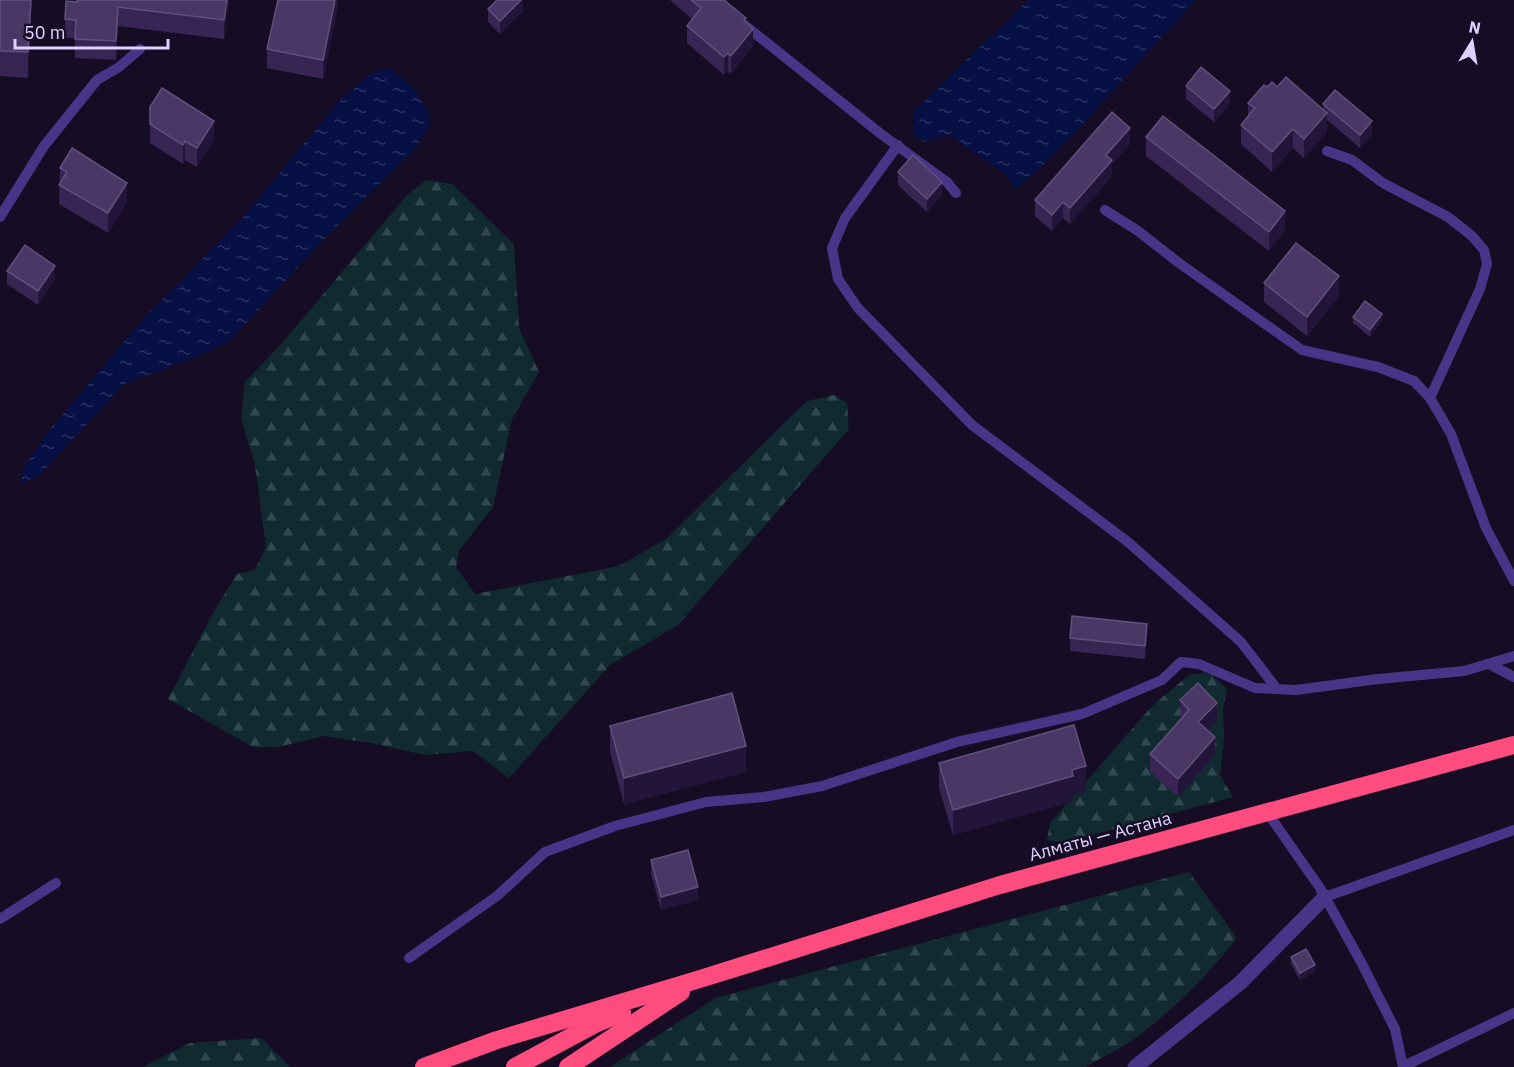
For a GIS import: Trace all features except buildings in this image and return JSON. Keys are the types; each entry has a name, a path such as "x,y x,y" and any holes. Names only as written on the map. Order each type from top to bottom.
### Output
{"highway":[{"name":"Алматы — Астана","path":"700,979 1000,885 1514,745"},
{"path":"424,1067 497,1040 700,979"},
{"path":"514,1067 595,1024 700,979"},
{"path":"568,1067 700,979"}],"street":[{"path":"1135,1067 1240,983 1325,897"}],"lane":[{"path":"732,15 898,146 948,182 956,193"},
{"path":"0,217 44,146 97,80 119,67 140,48"},
{"path":"898,146 845,218 832,248 838,279 858,308 972,425 1128,542 1241,642 1277,689"},
{"path":"1327,151 1352,160 1383,183 1448,217 1472,236 1484,250 1487,264 1480,289 1430,398"},
{"path":"1105,210 1138,231 1179,263 1302,350 1378,367 1414,381 1430,398 1451,434 1486,528 1514,580"},
{"path":"409,958 496,896 545,852 615,826 706,802 764,797 822,786 957,741 1082,714 1162,680 1181,663 1199,664 1255,688 1296,690 1464,671 1514,656"},
{"path":"1489,664 1514,677"},
{"path":"1267,812 1325,897 1395,1029 1404,1067 1514,1013"},
{"path":"1325,897 1514,830"},
{"path":"0,919 56,883"}],"green space":[{"path":"426,180 452,184 514,244 519,328 539,372 512,419 493,507 459,551 456,567 475,594 619,566 666,539 807,401 834,395 847,403 849,429 678,625 610,665 509,778 473,751 425,755 371,743 324,736 278,747 253,747 168,699 214,611 237,574 255,570 266,547 255,465 241,418 245,382 282,343 408,194"},
{"path":"1209,672 1227,689 1223,709 1224,737 1220,775 1233,797 1062,843 1047,840 1050,823 1153,705 1189,675"},
{"path":"1189,872 1237,938 1202,979 1149,1028 1129,1043 1086,1067 610,1067 715,998"},
{"path":"261,1038 290,1067 143,1067 190,1043"}],"water":[{"path":"1028,0 1196,0 1056,153 1016,190 1004,173 949,135 925,142 914,136 913,112"},
{"path":"391,68 415,90 429,115 429,128 414,150 318,245 230,341 194,358 124,384 39,476 21,483 23,470 46,434 145,317 244,216 338,102 374,71"}]}
